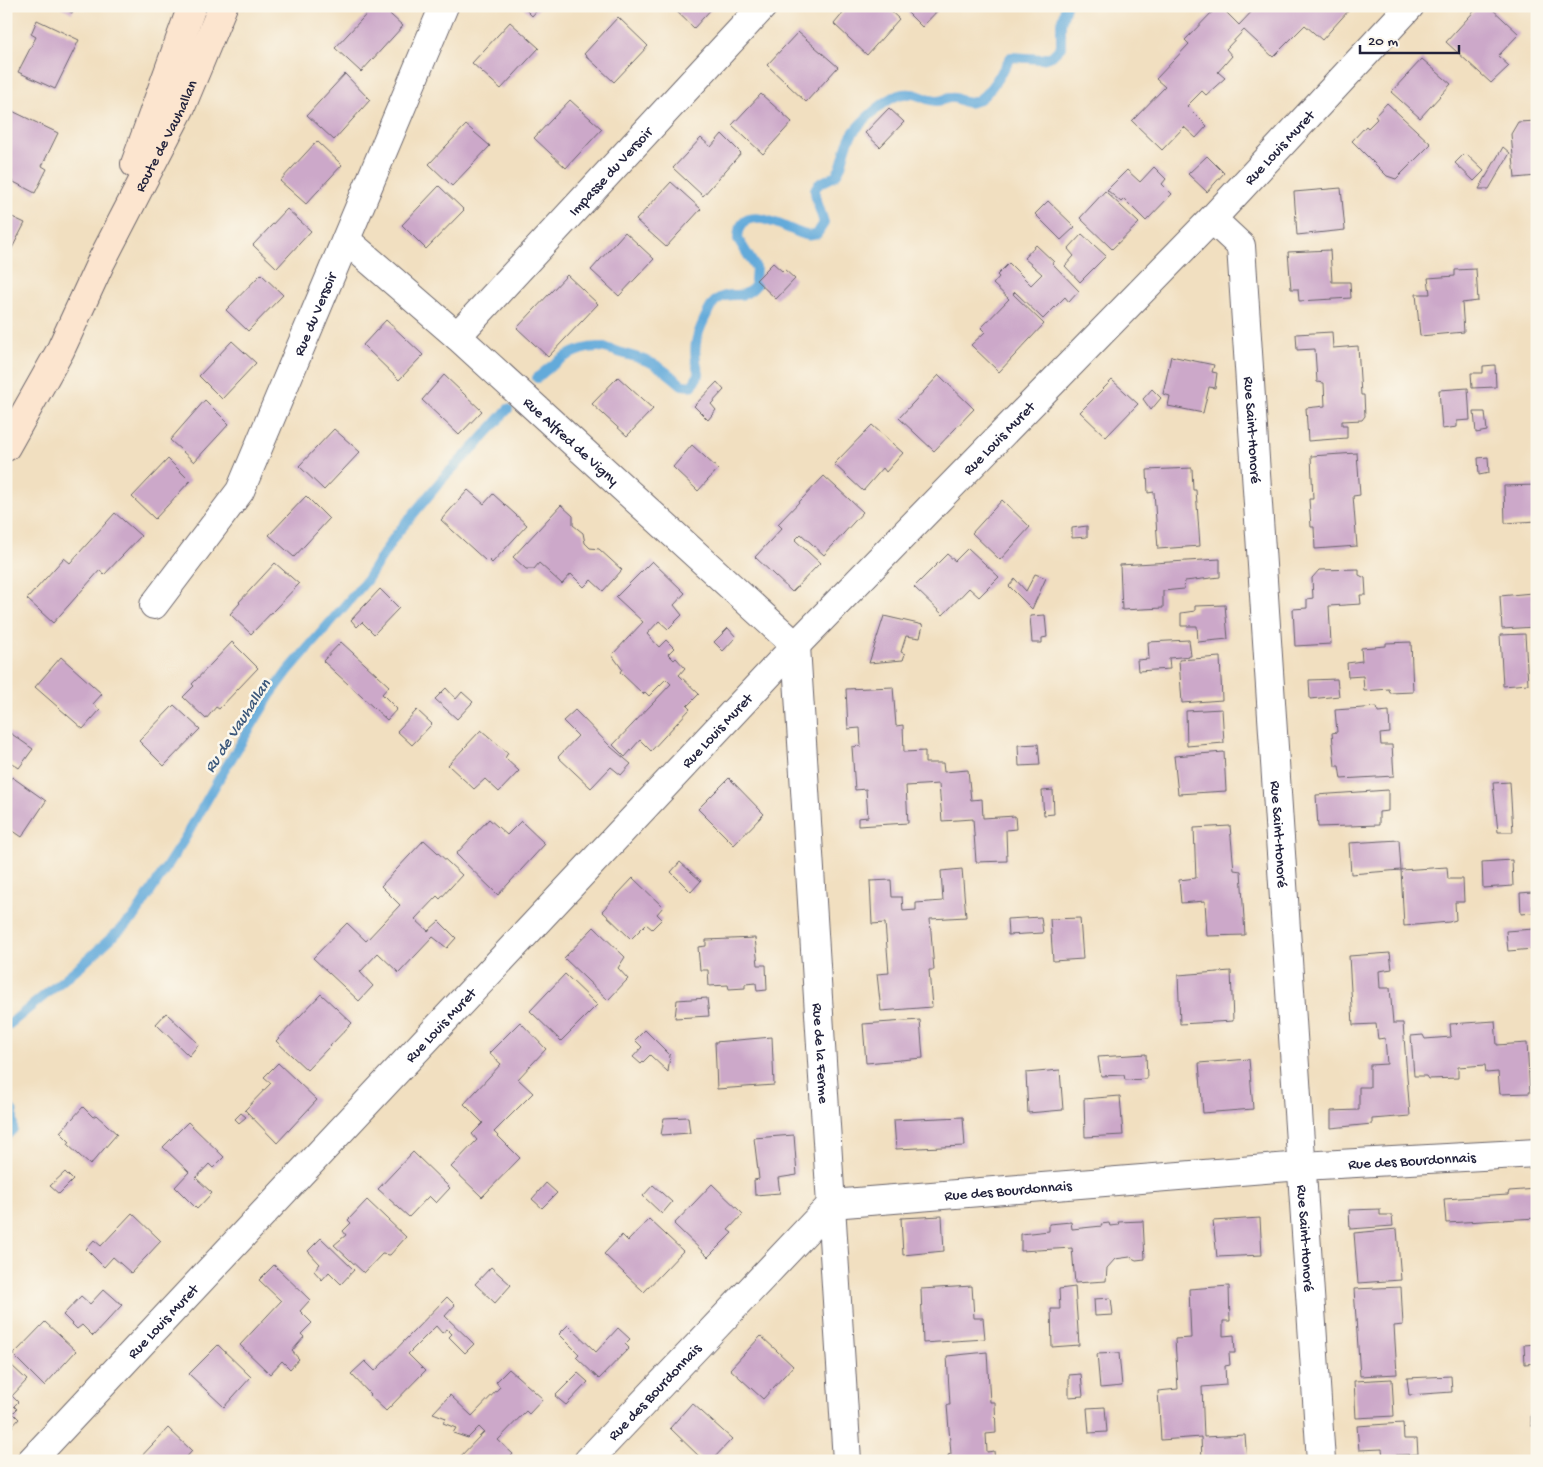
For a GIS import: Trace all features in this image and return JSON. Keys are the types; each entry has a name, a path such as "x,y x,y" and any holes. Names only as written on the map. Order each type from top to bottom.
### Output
{"main road":[{"path":"176,6 173,14 176,48"},
{"name":"Route de Vauhallan","path":"101,262 192,6"},
{"name":"Route de Vauhallan","path":"6,447 60,351 101,262 180,107 223,6"}],"street":[{"name":"Rue du Versoir","path":"154,605 240,491 444,6"},
{"name":"Impasse du Versoir","path":"457,336 763,6"},
{"name":"Rue Louis Muret","path":"31,1461 796,646 1212,219 1410,6"},
{"name":"Rue Saint-Honoré","path":"1212,219 1240,246 1321,1461"},
{"name":"Rue Alfred de Vigny","path":"346,240 457,336 796,646"},
{"name":"Rue de la Ferme","path":"796,646 848,1461"},
{"name":"Rue des Bourdonnais","path":"588,1461 832,1204 1302,1166 1537,1153"}],"building":[{"path":"59,6 75,6 72,13"},
{"path":"374,6 381,6 403,26 361,72 335,48"},
{"path":"522,6 541,6 532,16"},
{"path":"671,6 714,6 694,28"},
{"path":"849,6 885,6 899,19 867,55 834,24"},
{"path":"901,6 942,6 922,27"},
{"path":"1218,6 1239,25 1257,6 1347,6 1350,9 1322,40 1305,25 1273,57 1244,30 1226,49 1232,56 1218,72 1225,78 1206,95 1202,91 1187,106 1207,126 1196,138 1184,127 1162,150 1132,121 1165,87 1156,79 1189,44 1185,40"},
{"path":"1479,6 1489,6 1519,34 1498,56 1509,66 1491,83 1446,42"},
{"path":"618,17 648,46 614,82 584,54"},
{"path":"37,20 79,40 55,89 18,72 36,37 31,34"},
{"path":"510,22 539,48 501,89 472,63"},
{"path":"798,32 838,67 806,102 767,65"},
{"path":"1422,59 1451,84 1420,118 1391,92"},
{"path":"345,74 370,100 334,140 307,115"},
{"path":"761,94 792,122 763,154 732,125"},
{"path":"570,100 602,129 566,168 534,138"},
{"path":"1387,103 1431,144 1396,179 1387,176 1352,141 1366,126 1368,128 1377,119 1375,116"},
{"path":"6,108 58,133 42,166 47,169 35,193 6,178"},
{"path":"889,108 904,122 880,147 865,133"},
{"path":"1537,121 1537,176 1515,178 1511,134 1518,122"},
{"path":"466,125 490,146 452,186 429,164"},
{"path":"722,134 741,153 703,196 673,168 701,138 711,147"},
{"path":"317,141 342,165 306,204 280,181"},
{"path":"1503,147 1510,153 1489,189 1479,189"},
{"path":"1465,153 1484,171 1474,181 1455,163"},
{"path":"1207,156 1224,173 1207,192 1188,174"},
{"path":"1154,167 1166,179 1162,184 1172,194 1146,221 1124,199 1121,202 1107,190 1127,170 1140,182"},
{"path":"671,182 701,209 666,247 636,220"},
{"path":"439,186 464,210 426,249 402,225"},
{"path":"1341,188 1345,230 1297,235 1294,192"},
{"path":"1105,191 1139,223 1112,249 1080,218"},
{"path":"1048,201 1075,227 1061,240 1035,214"},
{"path":"287,209 311,231 277,268 253,245"},
{"path":"6,214 25,223 6,260"},
{"path":"625,232 654,259 619,296 591,270"},
{"path":"1082,234 1106,256 1080,282 1065,266 1074,256 1068,249"},
{"path":"1036,245 1054,262 1052,263 1079,291 1069,302 1065,297 1043,319 1015,292 1013,294 1044,324 999,372 971,345 985,332 981,328 1009,299 993,284 999,277 997,275 1009,263 1031,285 1042,274 1024,258"},
{"path":"1330,250 1332,282 1350,282 1351,298 1299,301 1298,289 1291,289 1288,252"},
{"path":"773,263 782,271 784,269 795,279 776,299 756,280"},
{"path":"1476,269 1478,301 1462,303 1464,332 1420,336 1416,294 1430,294 1428,278 1455,276 1455,270"},
{"path":"261,274 283,295 248,331 226,310"},
{"path":"567,275 598,304 548,357 517,328"},
{"path":"386,320 423,355 399,380 363,345"},
{"path":"1332,332 1333,348 1358,346 1361,395 1364,395 1365,416 1362,420 1342,421 1342,425 1347,425 1347,438 1308,441 1306,408 1325,406 1324,383 1317,382 1315,349 1297,350 1296,334"},
{"path":"232,341 256,363 222,399 199,376"},
{"path":"1171,356 1214,365 1212,372 1217,373 1215,388 1209,387 1203,413 1168,406 1170,396 1163,394"},
{"path":"1495,365 1496,387 1472,388 1471,373 1483,373 1483,366"},
{"path":"444,375 482,411 459,435 422,400"},
{"path":"939,375 974,409 934,451 899,418"},
{"path":"618,377 653,409 627,436 592,404"},
{"path":"1112,380 1138,404 1106,437 1080,412"},
{"path":"717,382 724,390 711,404 716,410 708,420 694,406"},
{"path":"1468,388 1470,420 1457,421 1457,427 1442,429 1439,390"},
{"path":"1152,389 1161,398 1151,410 1143,399"},
{"path":"205,400 229,424 194,462 170,440"},
{"path":"1474,412 1485,412 1487,431 1476,433"},
{"path":"872,425 903,453 886,472 883,468 863,491 834,464"},
{"path":"334,429 360,452 324,490 299,466"},
{"path":"692,445 718,469 698,491 673,467"},
{"path":"1357,453 1360,495 1353,496 1357,546 1315,549 1314,527 1311,527 1309,499 1313,499 1311,456"},
{"path":"1488,457 1489,473 1479,475 1478,458"},
{"path":"168,459 190,481 155,519 132,497"},
{"path":"1192,468 1193,490 1196,490 1200,546 1158,549 1154,492 1148,493 1147,470"},
{"path":"824,476 863,512 824,555 801,534 795,540 820,563 792,592 755,557 782,528 778,524"},
{"path":"1537,485 1537,521 1505,523 1504,486"},
{"path":"468,490 484,504 493,494 527,525 492,563 488,559 486,561 441,520"},
{"path":"306,496 329,519 294,557 269,535"},
{"path":"1002,500 1030,527 1000,560 972,533"},
{"path":"561,505 573,516 573,525 583,533 585,543 590,548 599,549 622,570 603,591 591,580 584,587 571,574 562,584 539,563 534,569 526,569 513,557"},
{"path":"115,513 141,536 104,575 100,570 53,623 27,599 64,558 70,563"},
{"path":"1087,526 1087,537 1072,538 1072,528"},
{"path":"968,548 999,577 979,597 969,588 943,615 914,587 947,554 955,561"},
{"path":"1220,559 1220,577 1185,581 1184,589 1163,591 1163,608 1122,610 1120,565"},
{"path":"652,561 685,593 674,605 682,615 668,629 659,621 647,634 659,647 666,640 674,648 668,654 674,660 676,658 685,668 679,675 699,694 687,706 690,709 651,751 640,740 625,757 613,745 671,684 666,679 649,696 645,692 643,694 620,672 622,669 612,655 643,622 616,597"},
{"path":"275,563 299,584 251,634 230,614"},
{"path":"1359,569 1359,575 1365,578 1366,595 1360,595 1361,604 1329,606 1331,644 1295,646 1293,609 1307,608 1307,599 1313,598 1312,578 1319,570"},
{"path":"1035,574 1046,578 1032,609 1009,586 1015,579 1026,591"},
{"path":"380,589 399,608 374,634 362,622 357,627 351,620"},
{"path":"1532,593 1535,627 1502,629 1500,596"},
{"path":"1225,605 1228,639 1198,642 1197,626 1181,626 1181,613 1195,611 1195,606"},
{"path":"1045,615 1047,637 1042,638 1042,643 1032,643 1030,616"},
{"path":"884,616 923,625 920,638 906,636 901,652 905,654 903,660 869,663"},
{"path":"728,628 736,637 723,651 714,642"},
{"path":"1525,634 1528,684 1503,686 1500,635"},
{"path":"1189,640 1191,656 1169,658 1170,669 1138,671 1137,660 1149,659 1148,642"},
{"path":"232,642 258,668 219,709 216,707 206,719 183,697 194,686 192,684"},
{"path":"341,642 389,686 382,694 397,709 387,720 323,661"},
{"path":"1411,642 1413,692 1390,693 1389,689 1364,691 1363,676 1348,677 1347,663 1362,661 1361,648 1386,646 1386,643"},
{"path":"61,657 102,694 93,704 100,710 83,729 35,687"},
{"path":"1220,657 1222,700 1182,703 1179,660"},
{"path":"1337,679 1339,696 1310,699 1309,680"},
{"path":"893,687 896,726 903,725 904,752 925,751 925,763 943,763 944,772 968,770 971,800 982,799 983,818 1015,816 1016,829 1006,830 1007,861 976,862 973,819 942,821 939,784 906,786 908,823 858,826 858,818 868,817 866,789 855,790 852,747 861,746 860,728 848,729 846,689"},
{"path":"446,688 456,699 462,692 473,702 457,719 435,699"},
{"path":"174,705 200,729 164,766 139,741"},
{"path":"1377,707 1378,712 1389,711 1390,733 1380,734 1381,745 1392,745 1394,776 1341,779 1339,766 1335,766 1332,733 1337,732 1335,710"},
{"path":"1222,709 1224,743 1187,746 1186,711"},
{"path":"417,710 432,724 412,745 397,731"},
{"path":"575,710 611,747 631,764 621,775 611,767 591,788 558,757 578,736 563,721"},
{"path":"6,730 33,749 19,768 6,759"},
{"path":"481,730 508,753 505,758 519,771 499,792 485,779 474,789 448,765"},
{"path":"1038,744 1040,765 1019,766 1018,745"},
{"path":"1224,752 1226,791 1178,794 1174,756"},
{"path":"12,777 46,801 22,837 6,826 6,786"},
{"path":"729,778 764,814 734,845 698,809"},
{"path":"1510,782 1513,832 1498,832 1493,783"},
{"path":"1053,790 1054,814 1044,815 1042,791"},
{"path":"1388,790 1388,811 1379,812 1379,825 1318,827 1316,795"},
{"path":"489,819 507,835 521,821 545,844 498,895 456,854"},
{"path":"1230,826 1234,870 1241,871 1245,935 1207,936 1205,901 1181,903 1179,880 1196,878 1194,828"},
{"path":"424,840 462,875 440,899 437,896 415,919 428,931 439,921 456,938 447,948 433,937 399,973 378,953 360,972 373,986 359,1001 313,958 347,923 366,941 400,905 381,886"},
{"path":"1399,840 1401,870 1351,874 1349,843"},
{"path":"1512,860 1513,886 1483,888 1482,862"},
{"path":"680,862 701,881 691,892 671,872"},
{"path":"1447,867 1448,879 1463,879 1464,902 1455,902 1456,920 1404,926 1401,870"},
{"path":"962,869 966,917 930,919 934,970 929,970 932,1007 881,1011 877,974 889,973 885,923 872,924 870,881 891,880 892,897 902,897 903,911 916,910 916,903 943,901 941,871"},
{"path":"633,878 663,907 657,914 662,919 652,929 646,924 631,939 602,911"},
{"path":"1532,892 1533,913 1521,914 1520,893"},
{"path":"1041,917 1043,933 1008,935 1007,919"},
{"path":"1080,918 1083,959 1053,961 1050,919"},
{"path":"594,927 625,957 618,968 628,979 608,1000 564,958"},
{"path":"1534,929 1534,949 1508,951 1506,931"},
{"path":"755,938 758,965 766,965 767,990 757,991 756,983 745,984 745,988 729,989 728,985 709,986 708,970 700,970 698,947 706,946 706,940"},
{"path":"1390,953 1392,969 1379,971 1380,988 1390,988 1393,1023 1403,1023 1410,1116 1372,1119 1372,1124 1331,1128 1331,1111 1359,1110 1359,1087 1370,1087 1370,1065 1387,1064 1385,1038 1378,1039 1376,1024 1353,1025 1349,956"},
{"path":"1231,971 1233,1021 1180,1024 1178,975"},
{"path":"565,974 597,1005 561,1041 530,1011"},
{"path":"321,994 352,1023 307,1070 276,1041"},
{"path":"707,998 709,1016 675,1018 677,1000"},
{"path":"166,1013 199,1044 189,1056 156,1024"},
{"path":"920,1020 923,1058 866,1063 863,1024"},
{"path":"1495,1021 1497,1045 1527,1043 1530,1093 1500,1094 1498,1072 1486,1073 1485,1065 1458,1067 1458,1078 1428,1079 1426,1076 1414,1076 1411,1036 1423,1035 1425,1039 1451,1037 1450,1024"},
{"path":"520,1022 546,1049 518,1079 533,1093 494,1132 520,1158 482,1197 451,1167 477,1140 472,1134 483,1123 464,1104 501,1064 489,1053"},
{"path":"645,1030 670,1055 668,1072 650,1055 641,1064 633,1057 642,1047 635,1040"},
{"path":"772,1037 774,1085 717,1089 715,1042"},
{"path":"1146,1054 1147,1079 1125,1080 1124,1075 1101,1076 1098,1057"},
{"path":"1249,1059 1253,1109 1203,1113 1199,1063"},
{"path":"278,1063 317,1100 277,1143 245,1110 271,1083 264,1077"},
{"path":"1060,1070 1063,1110 1028,1113 1026,1073"},
{"path":"1120,1096 1123,1135 1085,1137 1084,1099"},
{"path":"83,1107 93,1117 96,1115 117,1134 90,1165 68,1145 70,1142 60,1132"},
{"path":"241,1113 246,1117 239,1123 235,1119"},
{"path":"688,1117 690,1133 661,1135 664,1118"},
{"path":"963,1117 965,1146 896,1149 894,1120"},
{"path":"188,1122 224,1157 213,1168 209,1164 196,1178 212,1193 197,1209 175,1187 189,1172 163,1147"},
{"path":"794,1135 797,1175 778,1178 780,1193 755,1195 754,1180 759,1179 754,1138"},
{"path":"413,1152 450,1188 436,1203 429,1196 409,1217 378,1189"},
{"path":"65,1172 73,1180 59,1194 50,1186"},
{"path":"546,1183 557,1193 542,1208 532,1199"},
{"path":"712,1184 743,1214 728,1230 732,1233 708,1257 674,1224"},
{"path":"653,1185 672,1202 662,1214 643,1196"},
{"path":"1537,1189 1537,1218 1446,1223 1444,1199 1508,1195 1509,1191"},
{"path":"367,1200 406,1237 390,1255 382,1254 364,1273 334,1245 346,1235 343,1231 351,1223 348,1220"},
{"path":"1380,1209 1380,1215 1392,1215 1393,1226 1350,1229 1349,1210"},
{"path":"132,1213 161,1241 131,1273 113,1257 104,1267 86,1249 94,1240 101,1246"},
{"path":"942,1216 944,1251 903,1255 901,1218"},
{"path":"1260,1218 1262,1255 1217,1257 1213,1221"},
{"path":"649,1219 683,1251 644,1292 604,1254 622,1235 628,1241"},
{"path":"1143,1221 1145,1259 1136,1260 1130,1257 1115,1259 1107,1268 1106,1281 1075,1283 1072,1248 1021,1251 1021,1234 1049,1231 1049,1224 1071,1222 1072,1229 1102,1226 1101,1224 1109,1223 1110,1226 1119,1225 1118,1222"},
{"path":"1397,1229 1401,1280 1358,1283 1354,1233"},
{"path":"321,1238 354,1270 341,1284 329,1272 322,1280 314,1271 320,1264 308,1251"},
{"path":"274,1265 310,1300 300,1311 312,1323 301,1334 304,1337 292,1351 299,1359 290,1369 282,1361 270,1374 240,1345 281,1301 259,1280"},
{"path":"491,1267 511,1285 495,1303 475,1284"},
{"path":"972,1286 974,1318 983,1318 985,1339 923,1343 921,1289"},
{"path":"1229,1286 1230,1321 1223,1321 1223,1336 1234,1335 1235,1353 1229,1353 1230,1365 1225,1366 1226,1385 1202,1387 1204,1437 1245,1435 1247,1461 1202,1461 1201,1437 1161,1440 1158,1391 1178,1389 1175,1339 1191,1338 1189,1289"},
{"path":"1075,1287 1079,1345 1052,1347 1051,1309 1060,1309 1059,1289"},
{"path":"1401,1287 1403,1325 1394,1326 1397,1374 1360,1376 1354,1289"},
{"path":"104,1289 122,1305 93,1336 82,1325 77,1329 63,1315 81,1296 90,1304"},
{"path":"447,1297 455,1305 445,1316 474,1344 465,1353 449,1337 452,1334 447,1329 442,1333 436,1326 408,1354 425,1371 386,1411 351,1374 365,1361 375,1371"},
{"path":"1111,1298 1113,1315 1095,1316 1094,1299"},
{"path":"45,1322 76,1351 44,1386 13,1355"},
{"path":"568,1325 596,1352 618,1328 630,1339 625,1344 629,1348 599,1379 576,1357 579,1354 559,1334"},
{"path":"761,1336 793,1366 763,1399 730,1369"},
{"path":"1537,1344 1537,1363 1525,1364 1524,1345"},
{"path":"218,1345 251,1377 224,1407 189,1374"},
{"path":"987,1352 990,1402 995,1402 996,1433 986,1434 987,1452 994,1451 995,1461 949,1461 948,1455 951,1454 947,1405 950,1405 947,1356"},
{"path":"1119,1353 1122,1386 1100,1388 1097,1354"},
{"path":"10,1364 27,1380 12,1396 18,1402 14,1406 17,1409 13,1413 19,1419 11,1428 6,1423 6,1368"},
{"path":"509,1369 543,1399 529,1414 526,1411 498,1440 513,1454 507,1461 456,1461 484,1432 479,1427 468,1438 453,1433 456,1428 443,1423 446,1418 433,1413 450,1395 472,1416 500,1387 496,1382"},
{"path":"578,1373 588,1382 566,1405 555,1396"},
{"path":"1081,1374 1083,1396 1069,1397 1069,1375"},
{"path":"1451,1376 1452,1392 1409,1395 1407,1378"},
{"path":"1392,1379 1394,1416 1356,1418 1354,1381"},
{"path":"692,1403 732,1439 711,1461 704,1461 670,1428"},
{"path":"1105,1407 1107,1432 1089,1433 1087,1408"},
{"path":"1531,1414 1537,1414 1537,1425 1531,1426"},
{"path":"1403,1423 1404,1439 1417,1439 1418,1454 1383,1456 1382,1449 1359,1450 1357,1426"},
{"path":"168,1428 192,1451 183,1461 137,1461"}],"waterway":[{"name":"Ru de Vauhallan","path":"537,378 565,357 581,350 598,347 650,362 682,385 692,386 699,374 695,347 704,319 711,306 718,299 728,295 742,295 756,285 756,268 738,239 741,227 747,220 756,218 777,223 806,235 817,234 824,223 816,197 816,187 836,175 842,164 849,140 867,118 882,105 903,94 913,94 936,101 947,98 955,98 968,103 976,101 991,88 1011,57 1042,59 1052,56 1061,47 1061,23 1066,6"},
{"name":"Ru de Vauhallan","path":"6,1027 85,962 135,916 185,838 271,694 288,671 366,581 395,536 444,477 508,409"},
{"name":"Ru de Vauhallan","path":"6,1103 13,1112 13,1129 6,1136"}]}
